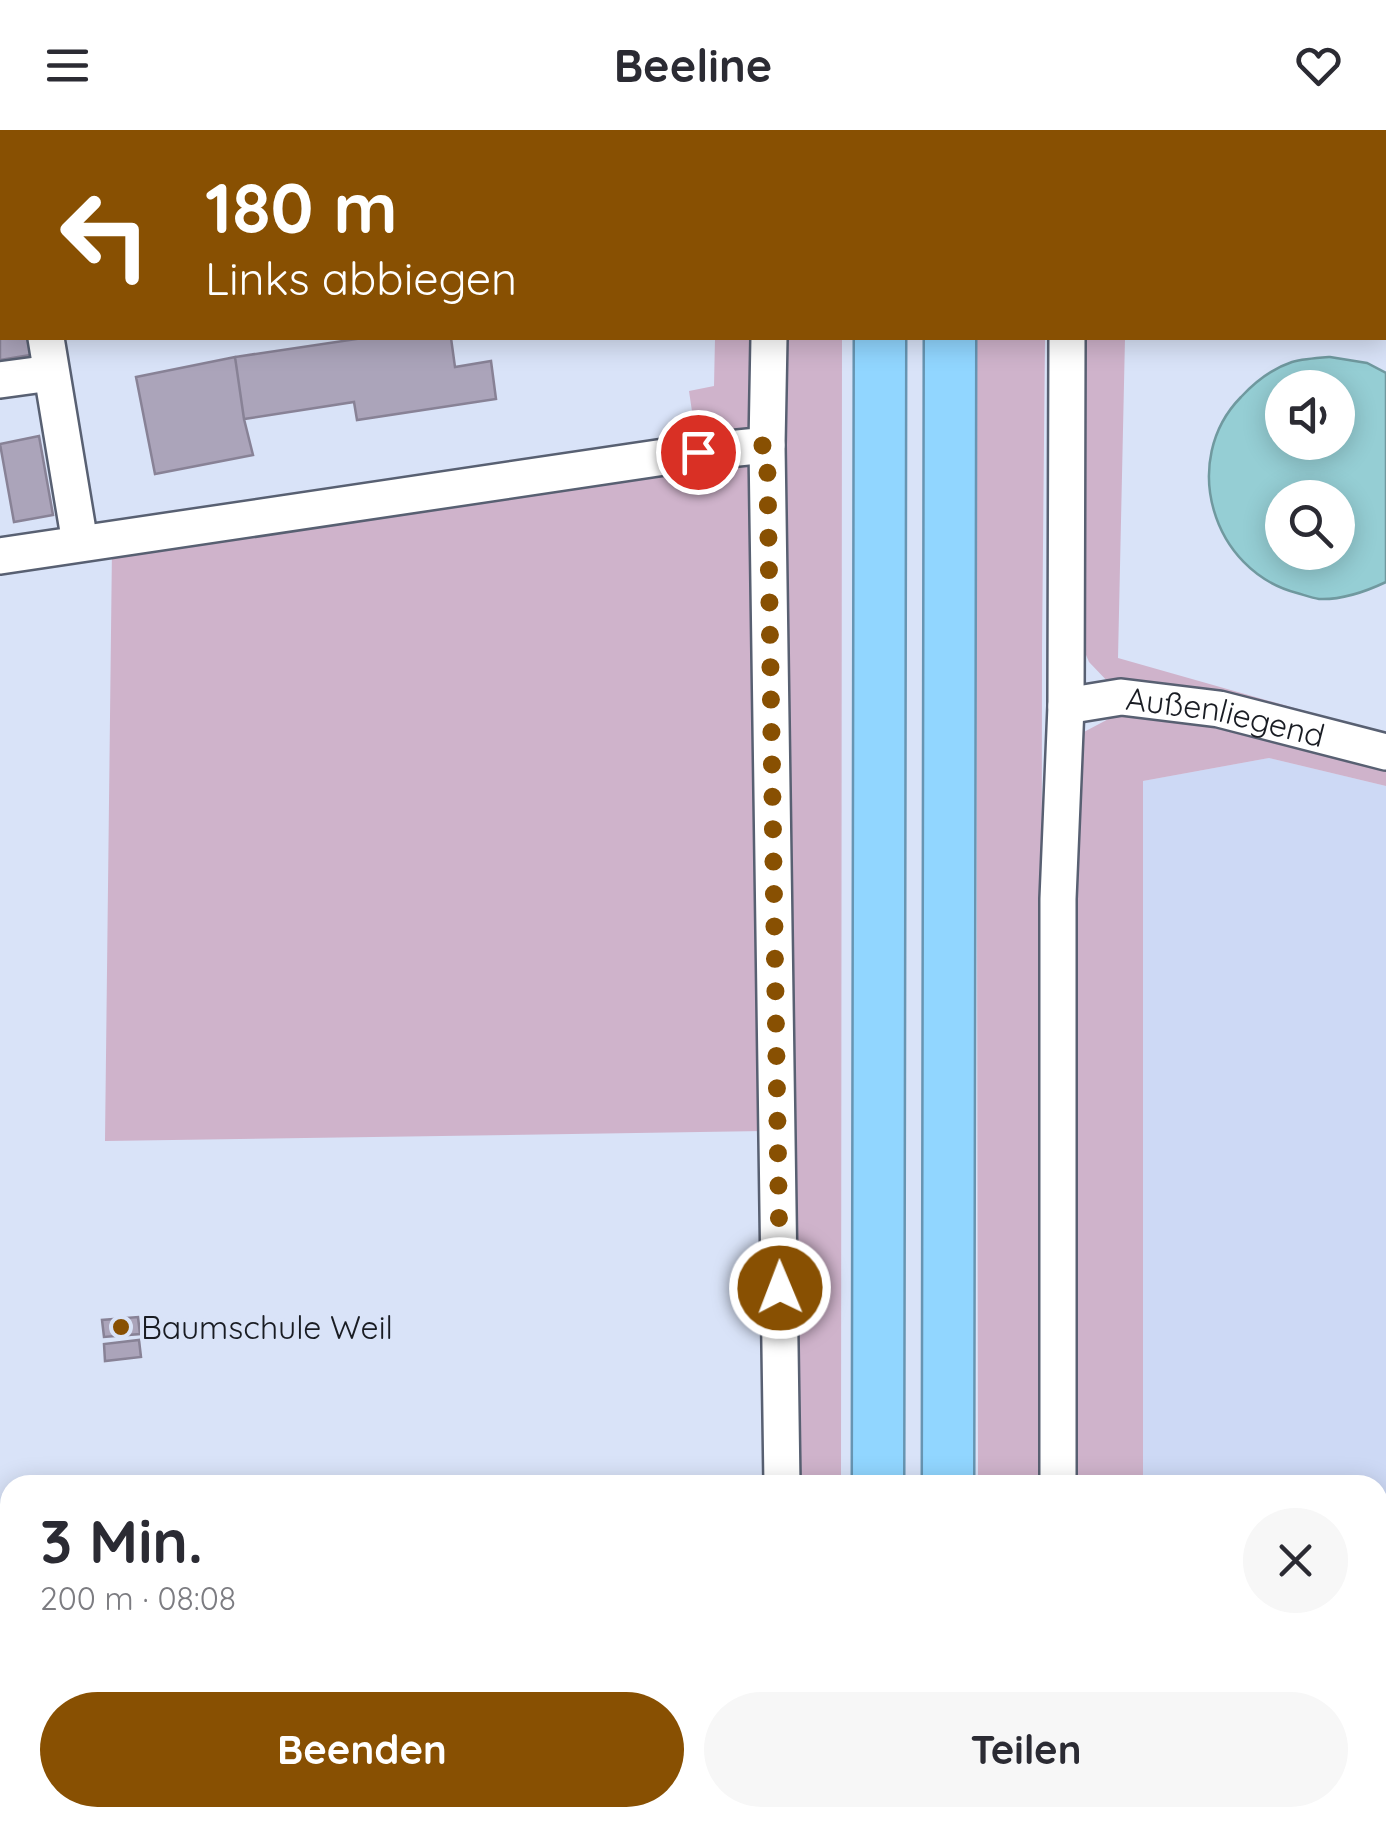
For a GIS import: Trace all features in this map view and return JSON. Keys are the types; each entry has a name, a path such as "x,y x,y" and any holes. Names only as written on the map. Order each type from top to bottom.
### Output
{"highway":[{"path":"878,1475 880,340"},
{"path":"948,1475 950,340"}],"lane":[{"path":"46,340 80,543"},
{"path":"768,340 782,1475"},
{"path":"1058,1475 1058,899 1066,706 1067,340"},
{"path":"0,380 51,373"},
{"path":"0,556 767,445"},
{"name":"Außenliegend","path":"1066,706 1121,697 1220,709 1386,752"}],"shaded area":[{"path":"715,340 758,340 756,425 698,452 689,391 714,386"},
{"path":"780,340 842,340 841,1475 795,1475"},
{"path":"976,340 1045,340 1041,1475 978,1475"},
{"path":"1075,340 1125,340 1118,658 1386,734 1111,685 1089,662 1078,636"},
{"path":"1330,357 1367,363 1386,373 1386,582 1354,595 1319,599 1268,581 1244,562 1226,538 1214,510 1209,481 1212,451 1222,423 1241,397 1265,375 1265,460 1355,460 1355,370 1275,370 1301,360"},
{"path":"752,461 768,1131 105,1141 112,548"},
{"path":"1171,714 1386,762 1386,786 1269,758 1143,781 1143,1475 1065,1475 1068,1304 1077,1214 1074,1118 1065,1054 1082,733 1116,715"},
{"path":"1269,758 1386,786 1386,1475 1143,1475 1143,781"}],"building":[{"path":"0,340 39,340 42,353 0,360"},
{"path":"350,340 451,340 455,367 491,361 496,399 357,420 354,402 244,419 235,357"},
{"path":"235,357 253,455 155,474 136,377"},
{"path":"39,436 53,515 14,522 0,444"},
{"name":"Baumschule Weil","path":"138,1317 140,1334 104,1337 102,1320"},
{"path":"139,1340 141,1357 105,1361 104,1344"}],"place":[{"name":"Baumschule Weil","path":"121,1327"}],"route":[{"path":"698,452 767,445 780,1288"}]}
